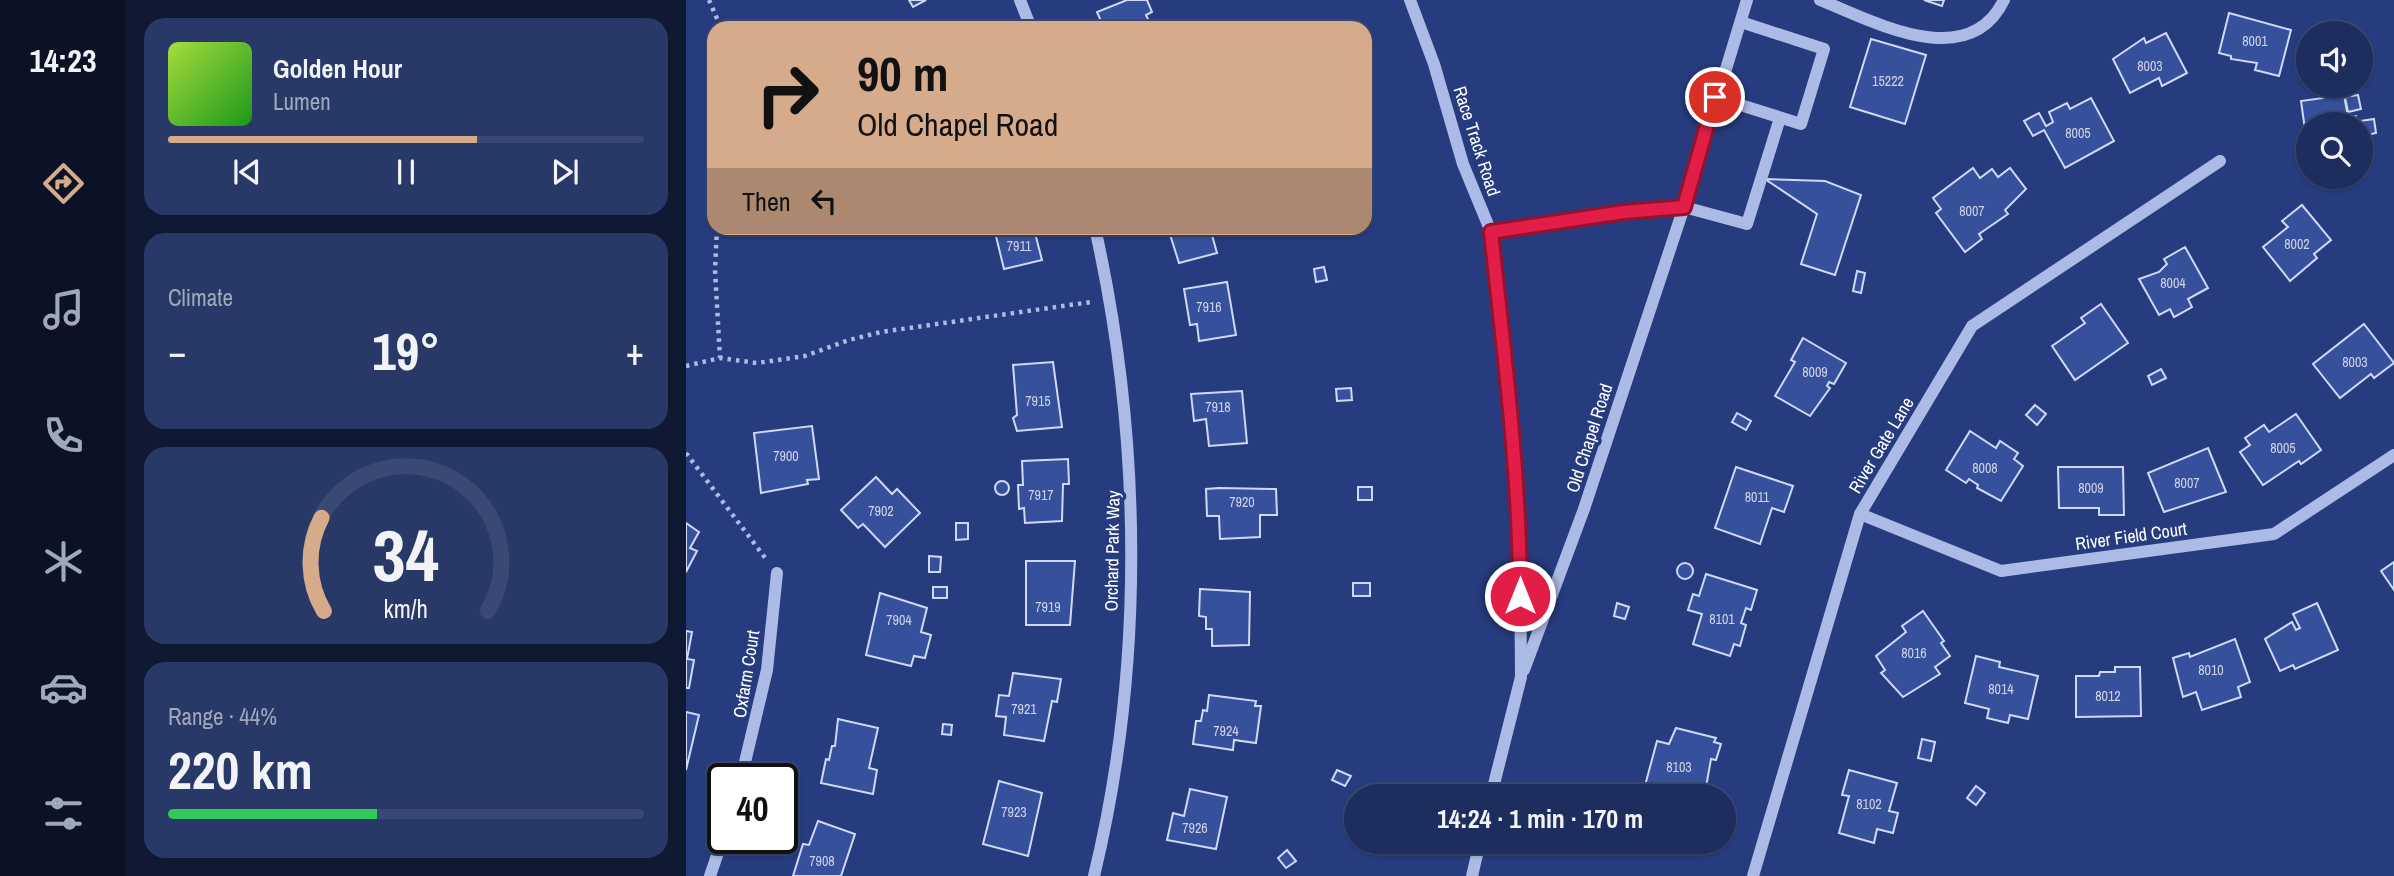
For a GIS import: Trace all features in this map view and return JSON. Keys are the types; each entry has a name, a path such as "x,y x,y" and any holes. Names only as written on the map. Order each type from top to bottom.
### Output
{"street":[{"path":"1020,0 1028,21"},
{"name":"Race Track Road","path":"1410,0 1434,64 1463,164 1491,232 1520,543 1521,677 1494,784"},
{"name":"Old Chapel Road","path":"1521,677 1584,509 1684,207 1715,97 1747,0"},
{"path":"1820,0 1920,38 1964,36 1998,13 2004,0"},
{"path":"1715,97 1801,124 1824,49 1741,22"},
{"path":"1491,232 1624,212 1684,207 1747,224 1780,118"},
{"name":"River Gate Lane","path":"1753,876 1860,514 1972,327 2220,161"},
{"name":"Orchard Park Way","path":"1094,876 1107,821 1117,757 1129,619 1132,525 1121,365 1096,235"},
{"name":"River Field Court","path":"1860,514 2001,571 2274,534 2394,455"},
{"name":"Oxfarm Court","path":"745,763 766,670 777,573"},
{"path":"710,876 718,854"},
{"path":"1472,876 1477,854"}],"path":[{"path":"709,0 718,21"},
{"path":"717,235 715,270 720,358"},
{"path":"686,366 720,358 757,363 805,356 881,332 1109,299"},
{"path":"686,453 777,573"}],"building":[{"path":"909,0 926,0 913,7"},
{"path":"1127,0 1147,0 1152,12 1146,15 1149,21 1101,21 1097,12"},
{"path":"1924,0 1944,0 1942,6"},
{"path":"2229,13 2291,30 2279,76 2255,70 2257,63 2231,59 2231,56 2219,53"},
{"path":"2166,33 2187,73 2162,86 2159,78 2130,93 2113,59 2144,38 2146,43"},
{"path":"1871,39 1926,55 1905,124 1850,107"},
{"path":"2091,98 2114,141 2065,168 2044,130 2033,136 2024,121 2039,113 2046,126 2053,122 2049,112 2067,103 2070,109"},
{"path":"2345,98 2347,112 2303,112 2301,101"},
{"path":"2345,98 2359,98 2361,109 2348,112"},
{"path":"1973,168 1980,178 1992,169 1998,177 2010,168 2026,189 2005,210 2008,214 1979,234 1982,239 1965,252 1936,213 1941,209 1933,198"},
{"path":"1765,179 1825,181 1861,195 1835,275 1801,264 1817,214"},
{"path":"2302,205 2331,240 2314,254 2317,258 2290,281 2263,247 2288,227 2282,221"},
{"path":"996,235 1036,235 1042,260 1004,269"},
{"path":"1170,235 1212,235 1217,253 1179,263"},
{"path":"2185,247 2208,288 2188,299 2192,307 2174,317 2170,309 2159,315 2139,279 2159,272 2167,264 2164,259"},
{"path":"1324,267 1327,280 1316,282 1314,269"},
{"path":"1857,271 1865,273 1861,293 1853,291"},
{"path":"1227,282 1236,335 1199,341 1197,324 1190,325 1184,289"},
{"path":"2101,304 2128,343 2075,380 2052,346 2085,323 2081,318"},
{"path":"2364,324 2394,363 2374,378 2371,374 2340,398 2313,364"},
{"path":"1803,338 1846,363 1834,384 1829,382 1827,386 1830,388 1810,416 1775,396 1795,362 1791,360"},
{"path":"1053,362 1062,427 1017,431 1013,418 1017,415 1013,365"},
{"path":"2161,369 2166,378 2152,385 2148,376"},
{"path":"1351,388 1352,400 1337,401 1336,389"},
{"path":"1242,391 1247,443 1209,446 1206,419 1194,421 1191,394"},
{"path":"2035,405 2046,414 2037,425 2026,415"},
{"path":"1737,413 1751,421 1746,430 1732,422"},
{"path":"2296,414 2321,450 2263,485 2240,452 2250,445 2245,438 2264,425 2269,432"},
{"path":"812,426 819,479 807,480 808,484 761,493 754,433"},
{"path":"1970,431 1996,448 2000,441 2018,453 2014,459 2023,466 2001,501 1977,488 1978,485 1969,479 1966,483 1946,470"},
{"path":"2208,448 2226,492 2164,512 2148,473"},
{"path":"1068,459 1069,484 1063,484 1062,521 1025,523 1024,508 1019,509 1018,485 1023,485 1022,461"},
{"path":"1736,467 1793,486 1784,512 1772,508 1760,544 1715,528"},
{"path":"2058,467 2123,467 2124,515 2099,515 2099,508 2059,508"},
{"path":"876,477 892,494 897,489 920,513 885,547 863,524 858,528 841,510"},
{"path":"1002,481 1007,483 1007,493 1002,495 997,493 995,488 997,483"},
{"path":"1358,487 1372,487 1372,500 1358,500"},
{"path":"1206,489 1276,489 1277,515 1260,515 1260,537 1220,539 1219,516 1207,516"},
{"path":"686,523 699,532 690,548 697,551 686,572"},
{"path":"956,523 968,523 968,539 956,540"},
{"path":"929,556 941,557 940,572 929,572"},
{"path":"1026,561 1075,561 1070,625 1026,625"},
{"path":"2394,562 2394,590 2381,571"},
{"path":"1682,563 1688,563 1693,571 1691,577 1682,579 1677,574 1677,568"},
{"path":"1706,574 1757,590 1751,610 1746,608 1741,623 1746,625 1740,646 1734,644 1730,656 1693,644 1702,614 1688,610 1693,594 1699,596"},
{"path":"1353,583 1370,583 1370,596 1353,596"},
{"path":"933,587 947,587 947,598 933,598"},
{"path":"1200,589 1250,592 1249,645 1212,646 1212,629 1206,629 1206,617 1199,616"},
{"path":"880,593 927,608 921,632 931,635 925,658 914,656 911,666 866,655"},
{"path":"1617,603 1629,607 1625,619 1614,616"},
{"path":"2317,603 2338,650 2295,669 2293,665 2280,671 2265,639 2292,622 2296,630 2300,628 2293,614"},
{"path":"1923,611 1944,641 1941,643 1950,656 1935,667 1940,674 1903,697 1881,673 1885,670 1876,656 1906,632 1902,626"},
{"path":"686,631 692,632 687,659 694,660 689,688 686,688"},
{"path":"2235,639 2250,682 2238,687 2241,697 2202,710 2196,692 2183,697 2173,658 2189,653 2190,657"},
{"path":"1976,656 2000,662 1999,667 2038,676 2028,719 2010,715 2008,723 1987,718 1989,709 1965,703"},
{"path":"2115,667 2140,667 2141,716 2076,717 2076,676 2099,676 2100,672 2115,672"},
{"path":"1013,673 1061,679 1057,702 1052,701 1044,741 1004,735 1006,717 996,716 999,695 1009,696"},
{"path":"1209,695 1256,701 1255,706 1261,706 1256,743 1234,740 1233,750 1193,744 1196,721 1201,721 1203,710 1207,711"},
{"path":"686,712 699,715 686,770"},
{"path":"838,719 878,728 869,768 877,770 873,794 821,783 826,759 829,760 832,746 835,746"},
{"path":"943,724 952,725 951,735 942,734"},
{"path":"1676,728 1716,738 1714,742 1721,744 1716,760 1711,759 1707,784 1645,784 1657,741 1669,744"},
{"path":"1922,739 1935,742 1931,761 1918,758"},
{"path":"1337,770 1351,776 1344,786 1332,780"},
{"path":"1849,770 1897,783 1889,811 1898,813 1893,833 1877,829 1874,843 1839,833 1849,796 1842,795"},
{"path":"999,781 1042,793 1028,856 983,844"},
{"path":"1976,786 1985,793 1976,805 1967,798"},
{"path":"1190,789 1227,797 1216,849 1167,840 1173,813 1184,816"},
{"path":"818,821 855,834 841,876 793,876 803,844 809,845"},
{"path":"1287,850 1296,861 1286,868 1278,858"}],"route":[{"path":"1520,596 1520,543 1512,440 1491,232 1624,212 1684,207 1715,97"}]}
